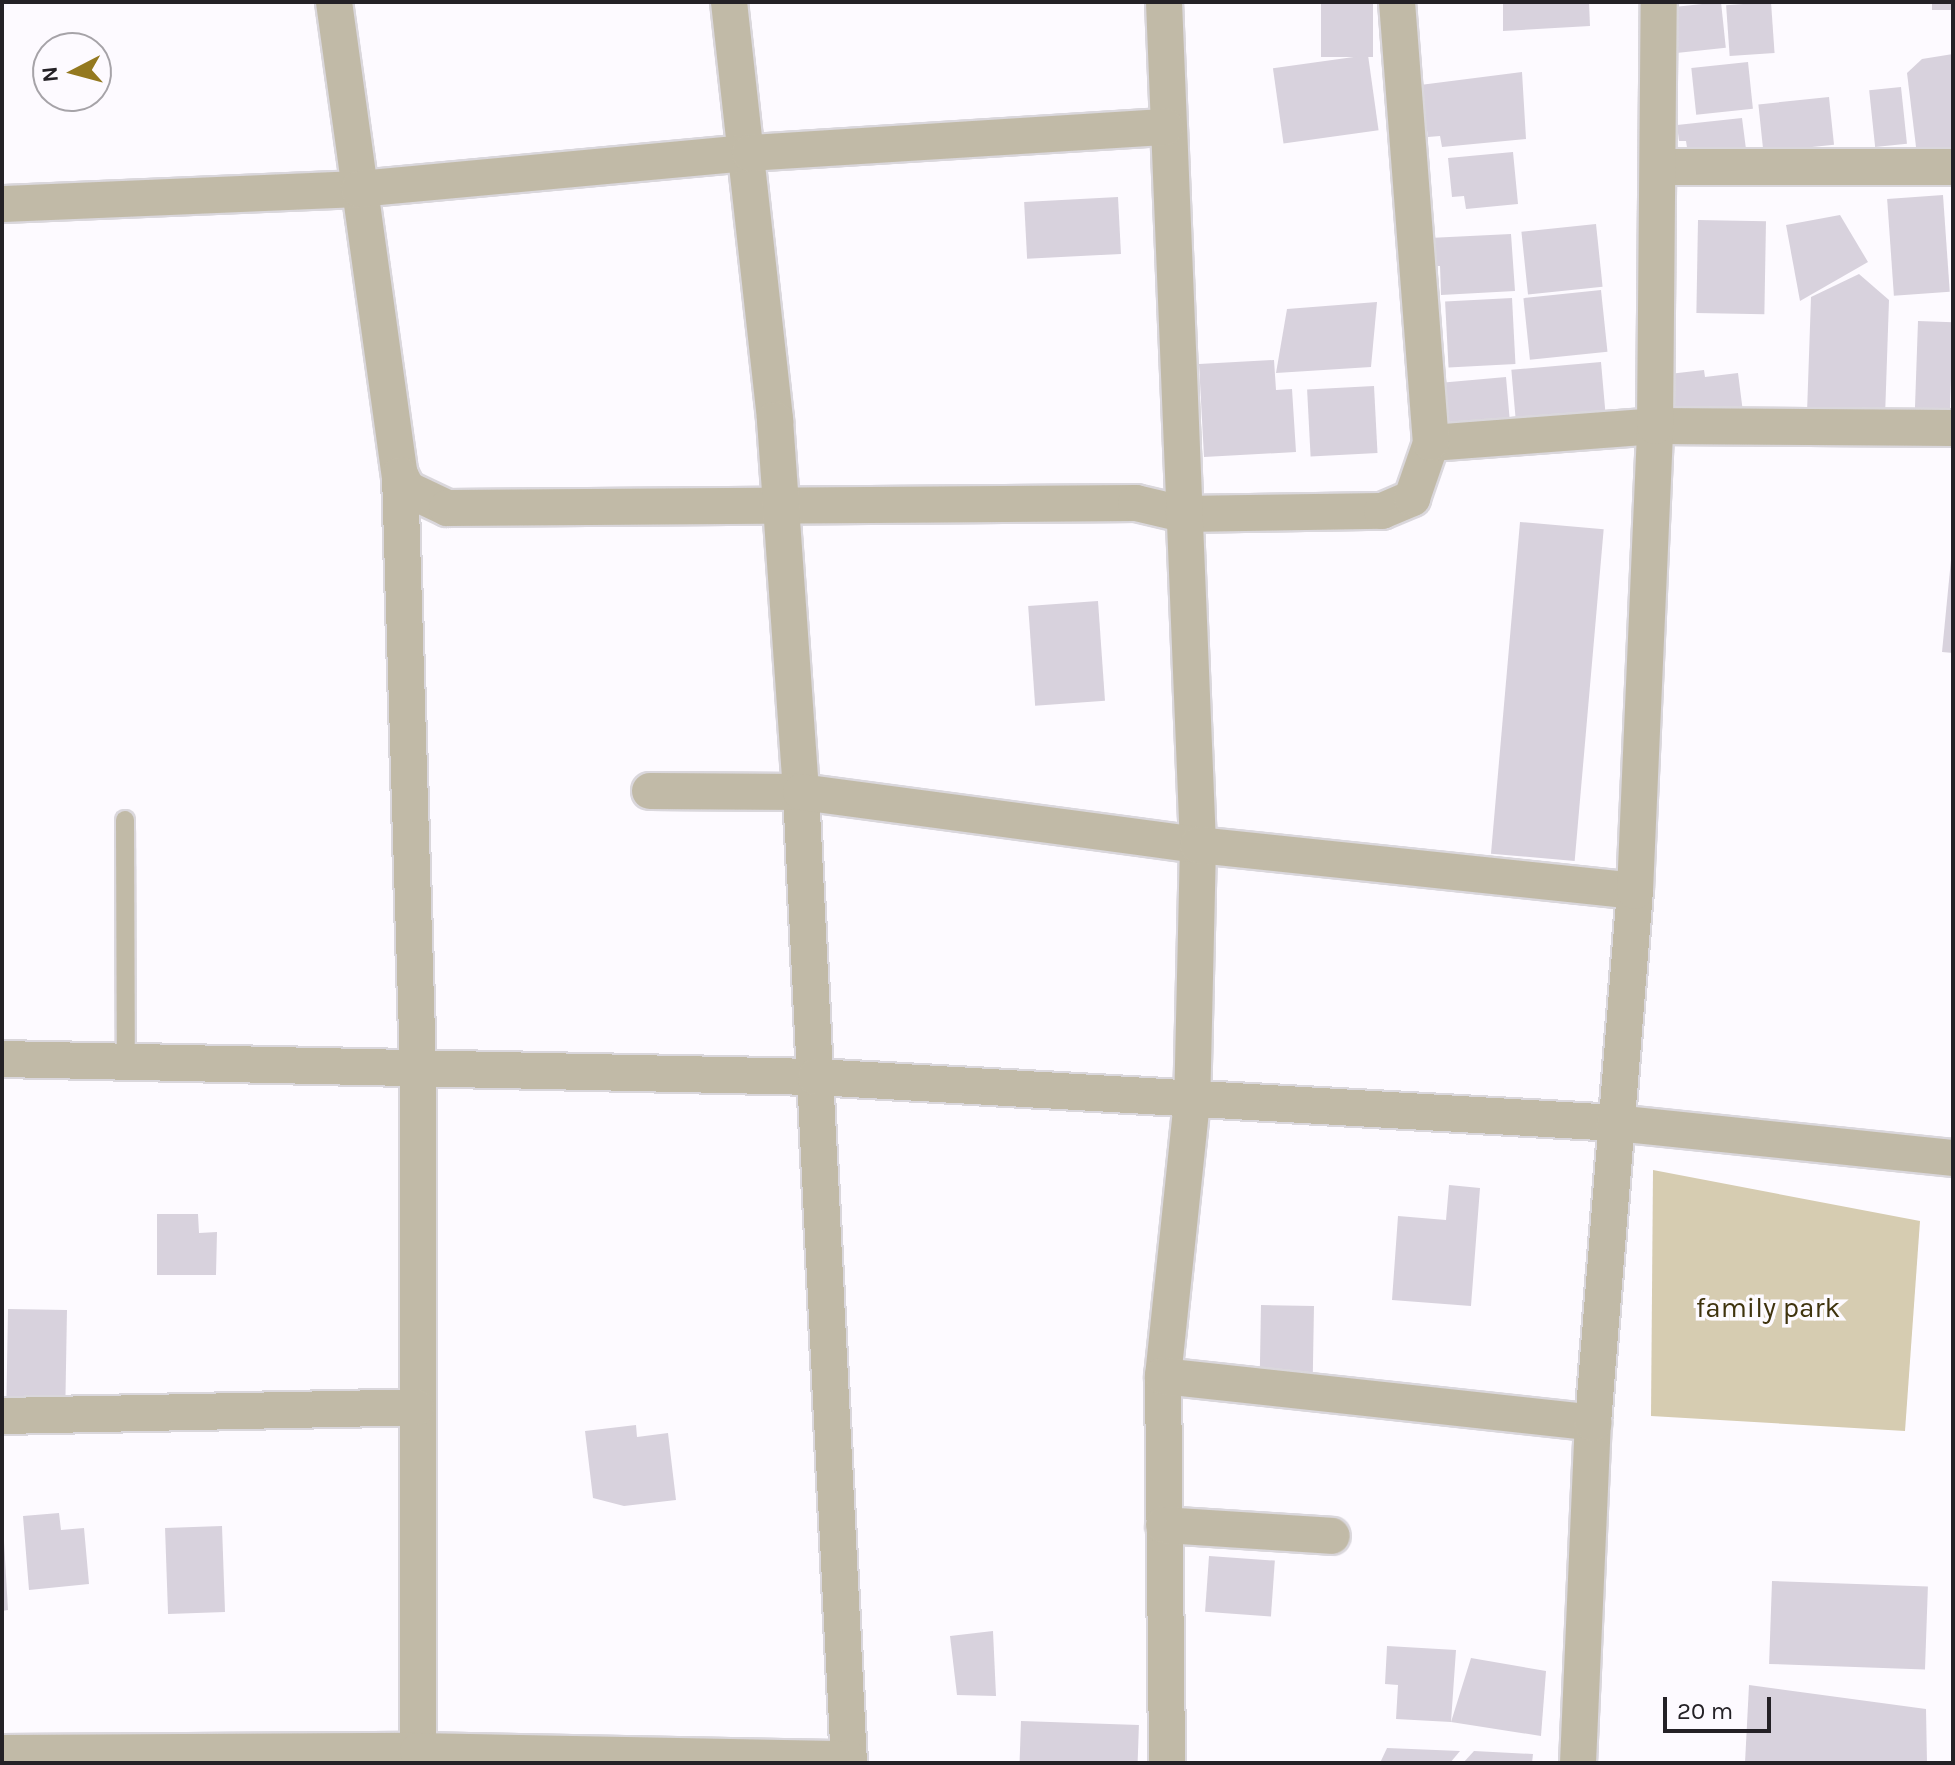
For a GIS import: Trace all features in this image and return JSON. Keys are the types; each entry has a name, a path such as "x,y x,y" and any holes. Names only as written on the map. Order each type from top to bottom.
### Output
{"street":[{"path":"334,2 400,475 418,1068 418,1757"},
{"path":"2,1753 849,1761 801,792 750,153 729,2"},
{"path":"1164,2 1165,127 1198,845 1192,1101 1163,1376 1167,1763"},
{"path":"400,475 407,489 447,508 780,502 1136,503 1183,514 1382,511 1412,498 1431,443 1397,2"},
{"path":"1578,1763 1593,1423 1635,891 1655,426 1659,2"},
{"path":"2,204 359,189 750,153 1165,127"},
{"path":"1658,167 1953,167"},
{"path":"1431,443 1655,426 1953,428"},
{"path":"650,791 801,792 1198,845 1635,891"},
{"path":"2,1059 816,1077 1615,1123 1953,1158"},
{"path":"1163,1376 1593,1423"},
{"path":"2,1416 416,1407"},
{"path":"1164,1525 1332,1536"}],"lane":[{"path":"125,820 126,1060"}],"green space":[{"name":"family park","path":"1653,1170 1920,1221 1905,1431 1651,1416"}],"building":[{"path":"1321,2 1373,2 1373,57 1321,57"},
{"path":"1503,2 1589,2 1590,26 1503,31"},
{"path":"1721,2 1726,48 1674,53 1669,7"},
{"path":"1771,2 1775,53 1730,56 1726,5"},
{"path":"1932,2 1953,2 1953,10 1932,10"},
{"path":"1953,54 1953,156 1917,155 1907,73 1922,59"},
{"path":"1368,55 1379,130 1284,144 1273,68"},
{"path":"1748,62 1753,109 1696,115 1691,68"},
{"path":"1522,72 1526,139 1442,147 1440,136 1428,137 1420,85"},
{"path":"1901,87 1907,144 1875,147 1869,90"},
{"path":"1829,97 1834,145 1763,152 1758,104"},
{"path":"1742,118 1747,157 1689,161 1686,141 1679,141 1677,125"},
{"path":"1513,152 1518,204 1466,209 1464,196 1452,197 1448,158"},
{"path":"1943,195 1950,292 1894,296 1887,199"},
{"path":"1118,197 1121,254 1027,259 1024,202"},
{"path":"1840,215 1868,262 1800,301 1786,225"},
{"path":"1698,220 1766,221 1764,314 1696,313"},
{"path":"1596,224 1603,287 1528,294 1521,232"},
{"path":"1511,234 1515,291 1441,295 1440,266 1430,266 1429,238"},
{"path":"1859,274 1889,300 1885,417 1807,413 1811,297"},
{"path":"1601,290 1607,352 1530,360 1523,298"},
{"path":"1512,298 1515,364 1449,367 1445,302"},
{"path":"1377,302 1371,367 1276,373 1287,309"},
{"path":"1918,321 1953,322 1950,414 1915,413"},
{"path":"1274,360 1276,390 1292,389 1296,452 1204,457 1199,364"},
{"path":"1601,362 1608,447 1519,455 1511,370"},
{"path":"1704,370 1705,377 1738,373 1744,420 1676,429 1669,374"},
{"path":"1506,377 1511,437 1449,442 1444,382"},
{"path":"1374,386 1378,453 1311,456 1307,390"},
{"path":"1520,522 1604,529 1575,861 1491,854"},
{"path":"1953,560 1953,653 1942,652"},
{"path":"1098,601 1105,701 1035,706 1028,606"},
{"path":"1449,1185 1480,1188 1471,1306 1392,1300 1398,1216 1446,1220"},
{"path":"157,1214 198,1214 199,1233 217,1232 216,1275 157,1275"},
{"path":"1261,1305 1314,1306 1313,1375 1260,1374"},
{"path":"8,1309 67,1310 65,1403 6,1402"},
{"path":"636,1425 637,1437 668,1433 676,1500 624,1506 593,1498 585,1431"},
{"path":"2,1507 8,1610 2,1611"},
{"path":"59,1513 61,1530 84,1528 89,1584 29,1590 23,1516"},
{"path":"222,1526 225,1612 168,1614 165,1528"},
{"path":"1209,1556 1275,1561 1271,1616 1205,1612"},
{"path":"1772,1581 1928,1586 1925,1669 1769,1664"},
{"path":"993,1631 996,1696 957,1695 950,1636"},
{"path":"1387,1646 1456,1650 1451,1722 1396,1719 1398,1685 1385,1684"},
{"path":"1471,1658 1546,1671 1541,1736 1451,1722"},
{"path":"1749,1685 1926,1709 1927,1763 1745,1763"},
{"path":"1021,1721 1139,1725 1138,1763 1020,1763"},
{"path":"1387,1748 1460,1751 1450,1763 1380,1763"},
{"path":"1474,1751 1533,1754 1532,1763 1463,1763"}]}
